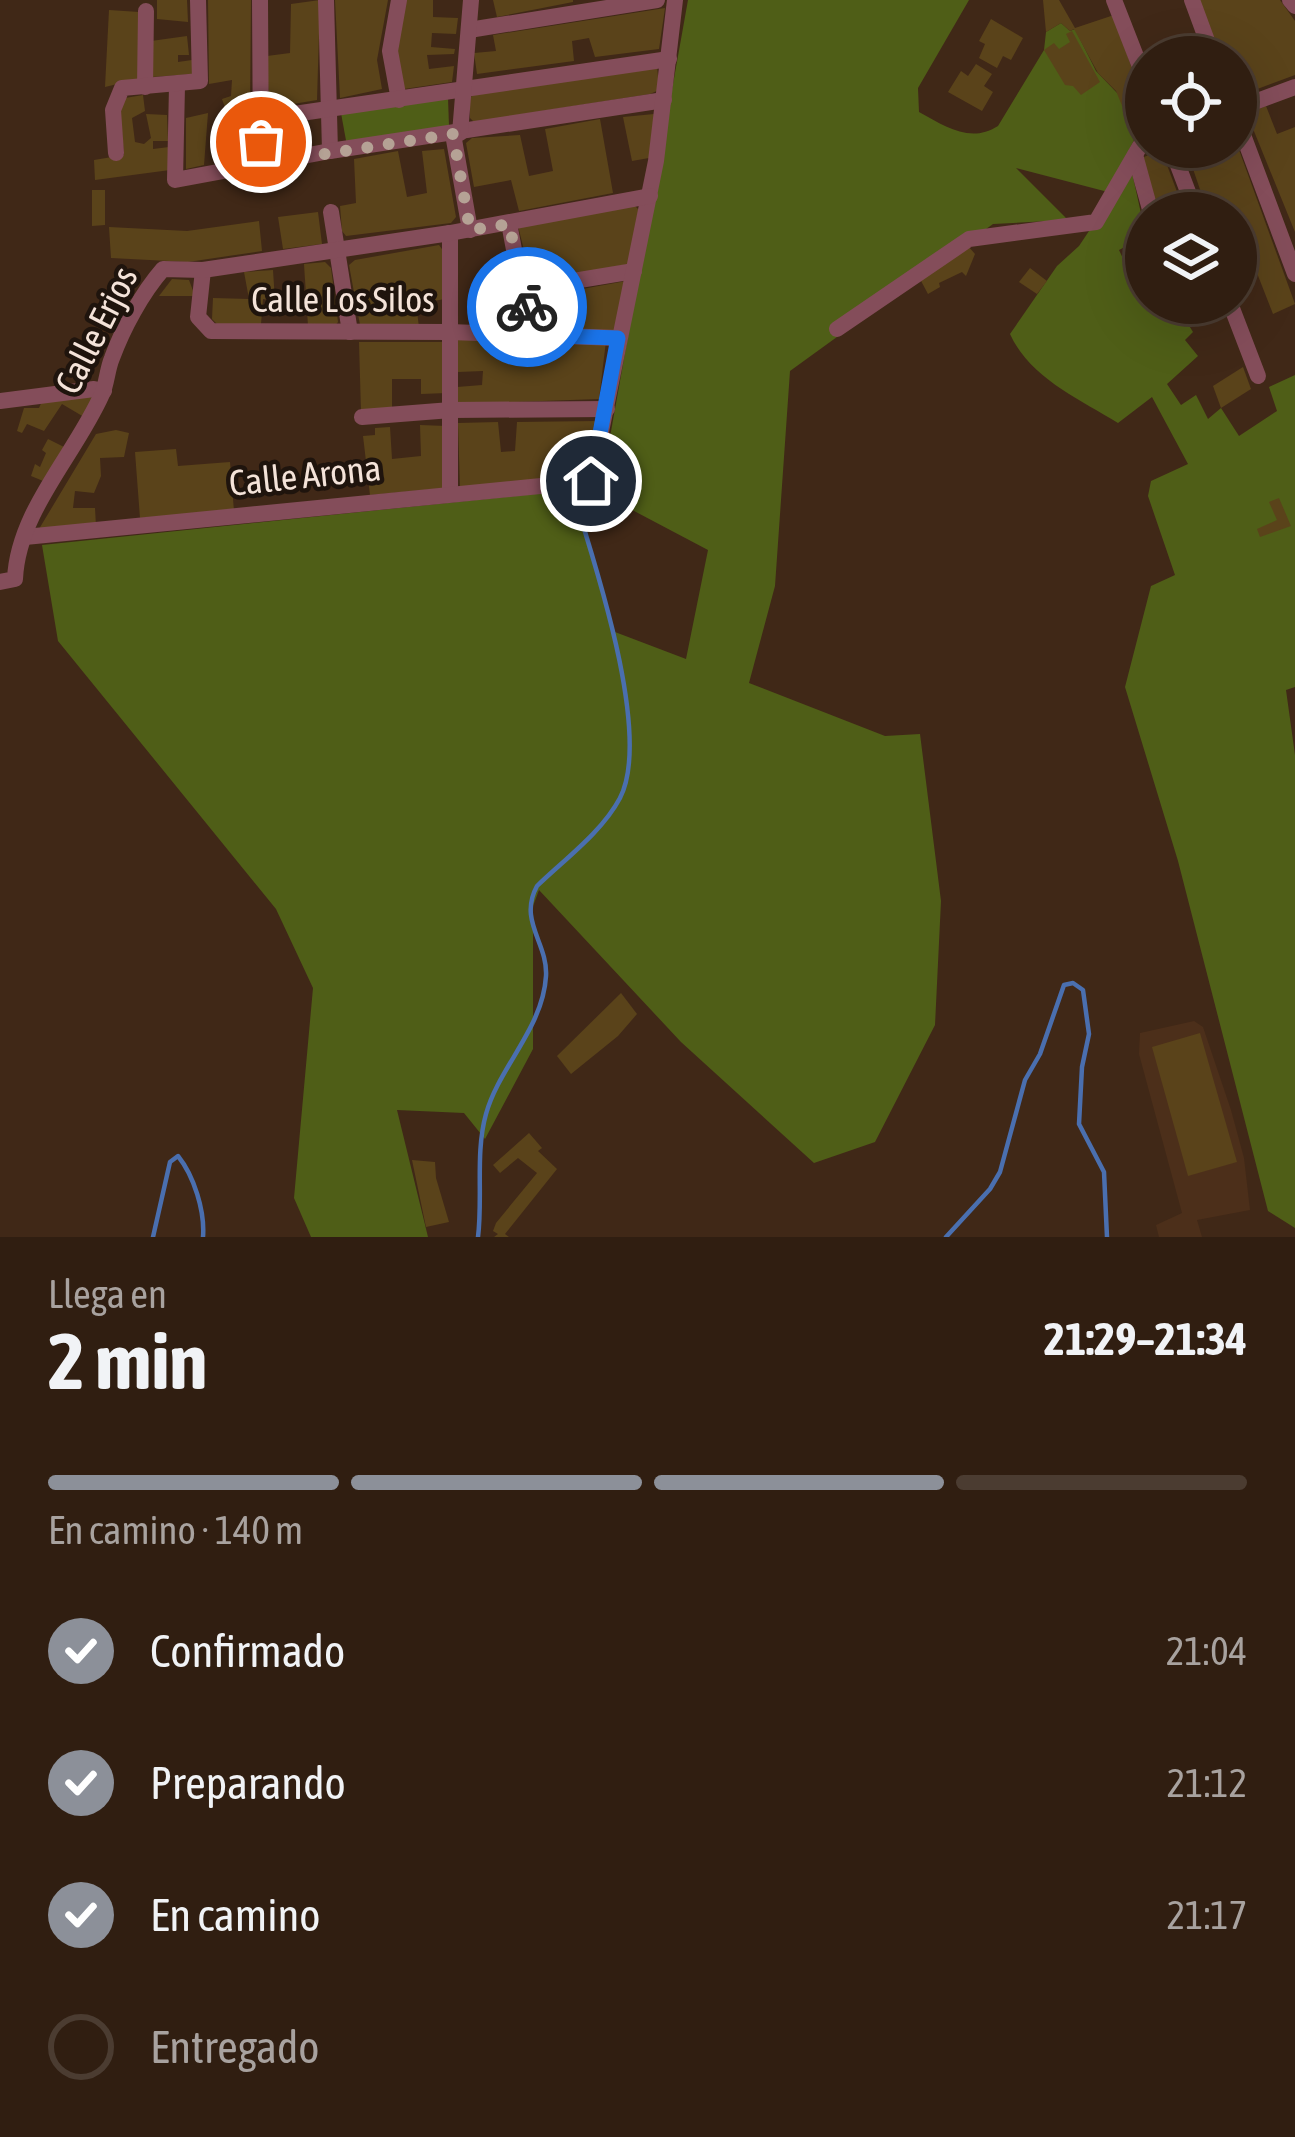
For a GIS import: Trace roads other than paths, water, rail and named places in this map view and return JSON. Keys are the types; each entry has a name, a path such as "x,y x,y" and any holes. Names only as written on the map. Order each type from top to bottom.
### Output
{"street":[{"path":"116,153 113,110 122,88 200,81 198,0"},
{"path":"260,0 261,164"},
{"path":"326,0 330,152"},
{"path":"399,0 389,51 399,100"},
{"path":"470,230 457,134 471,0"},
{"path":"469,30 657,0"},
{"path":"362,417 451,410 607,409 650,196 675,0"},
{"path":"1114,0 1128,36"},
{"path":"1192,0 1206,36"},
{"path":"145,87 146,11"},
{"path":"260,119 669,59"},
{"path":"177,86 175,180 664,100"},
{"path":"1257,104 1295,87"},
{"path":"837,329 969,239 1096,222 1129,168"},
{"path":"1256,168 1295,274"},
{"name":"Calle Erjos","path":"0,582 15,579 16,556 33,513 104,392 112,358 150,284 163,269 203,269 451,233 650,196"},
{"path":"331,212 350,332"},
{"path":"509,224 530,335"},
{"path":"450,494 451,233"},
{"name":"Calle Los Silos","path":"203,269 198,316 211,331 618,338"},
{"path":"524,289 634,271"},
{"path":"1238,324 1258,376"},
{"path":"0,401 104,392"},
{"name":"Calle Arona","path":"25,537 591,481 607,409"}],"waterway":[{"path":"478,1237 486,1114 543,995 545,964 532,921 532,899 537,886 612,810 628,769 625,690 572,490"},
{"path":"946,1237 1000,1172 1025,1080 1040,1054 1064,985 1073,983 1083,990 1089,1034 1079,1124 1104,1172 1107,1237"},
{"path":"153,1237 170,1162 178,1156 197,1194 203,1237"}]}
